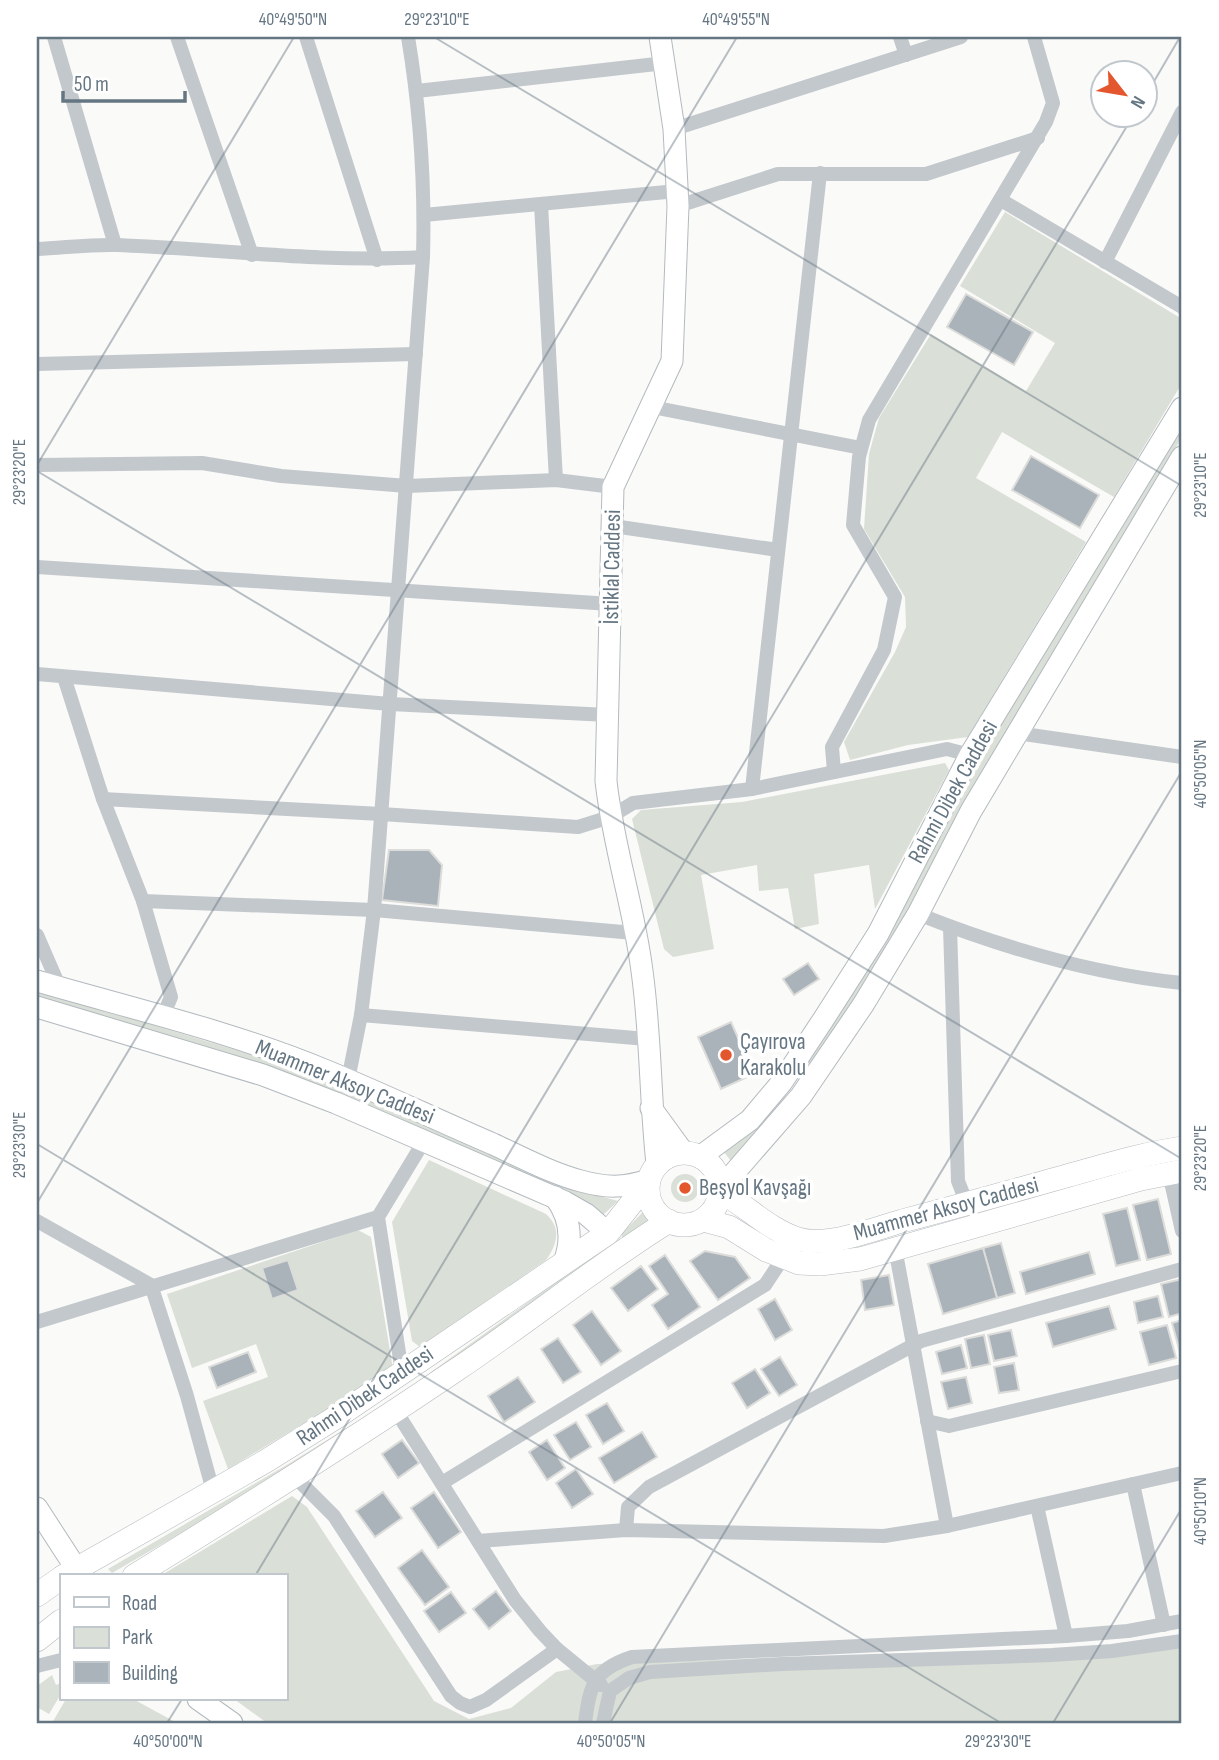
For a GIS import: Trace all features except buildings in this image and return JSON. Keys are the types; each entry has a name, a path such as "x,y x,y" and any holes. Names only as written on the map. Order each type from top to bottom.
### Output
{"main road":[{"name":"İstiklal Caddesi","path":"651,1179 651,1108 642,971 610,817 606,781 613,487 672,361 677,198 674,130 660,37"},
{"name":"Rahmi Dibek Caddesi","path":"72,1574 266,1461 402,1373 608,1233 666,1157 692,1154 732,1135 750,1120 782,1082 878,934 970,755 1182,408"},
{"name":"Rahmi Dibek Caddesi","path":"137,1574 396,1411 629,1246 669,1222 688,1225 703,1220 712,1213 721,1190 820,1071 863,1005 918,914 971,811 1182,457"},
{"name":"Muammer Aksoy Caddesi","path":"37,981 238,1038 348,1080 578,1180 605,1187 623,1187 651,1179"},
{"path":"37,1007 263,1075 555,1197 576,1208 629,1246"},
{"path":"651,1108 692,1154 715,1169 721,1190"},
{"name":"Muammer Aksoy Caddesi","path":"721,1190 771,1227 799,1240 813,1241 843,1237 967,1204 1132,1156 1182,1148"},
{"path":"703,1220 729,1227 783,1258 799,1263 838,1263 1176,1172"},
{"path":"651,1179 656,1212 669,1222"},
{"path":"555,1197 564,1208 570,1231 570,1248 564,1262"},
{"path":"37,1508 46,1535 69,1574"},
{"name":"Rahmi Dibek Caddesi","path":"37,1595 60,1581"},
{"path":"37,1640 60,1622"},
{"path":"198,1700 232,1723"}],"street":[{"path":"54,37 115,245"},
{"path":"177,37 252,255"},
{"path":"306,37 377,260"},
{"path":"348,1080 361,1015 374,910 423,257 424,215 417,92 408,37"},
{"path":"900,37 906,55"},
{"path":"674,130 961,37"},
{"path":"834,772 832,747 884,650 895,597 853,525 861,448 869,420 1038,138 1053,103 1034,37"},
{"path":"417,92 665,63"},
{"path":"1105,262 1182,112"},
{"path":"424,215 541,204 677,198 778,174 926,174 1038,138"},
{"path":"752,789 820,173"},
{"path":"1001,200 1182,307"},
{"path":"541,204 555,480"},
{"path":"37,249 115,245 252,255 377,260 423,257"},
{"path":"37,364 416,354"},
{"path":"652,407 861,448"},
{"path":"37,465 202,463 281,476 407,486 555,480 613,487"},
{"path":"613,526 778,550"},
{"path":"37,567 611,604"},
{"path":"37,674 390,704 607,715"},
{"path":"64,677 103,799 143,901 171,997 163,1016"},
{"path":"1017,733 1182,757"},
{"path":"103,799 578,827 610,817 634,803 752,789 947,749 970,755"},
{"path":"143,901 374,910 634,933"},
{"path":"918,914 950,927 1078,964 1182,983"},
{"path":"950,927 958,1181 967,1204"},
{"path":"37,934 60,988"},
{"path":"361,1015 647,1038"},
{"path":"402,1373 378,1217 424,1141"},
{"path":"1176,1172 1182,1231"},
{"path":"37,1322 378,1217"},
{"path":"37,1222 152,1285 213,1491"},
{"path":"895,1248 947,1526"},
{"path":"442,1483 765,1285 783,1258"},
{"path":"626,1530 628,1507 649,1487 921,1341 1182,1269"},
{"path":"927,1421 949,1426 1182,1371"},
{"path":"396,1411 515,1600 557,1649 610,1691"},
{"path":"478,1541 626,1530 884,1536 947,1526 1182,1473"},
{"path":"295,1477 334,1516 451,1696 460,1703 470,1707 486,1700 557,1649"},
{"path":"1133,1484 1164,1625"},
{"path":"1037,1506 1066,1636"},
{"path":"585,1723 589,1694 595,1680 604,1669 632,1657 1066,1636 1182,1621"},
{"path":"603,1723 610,1691 629,1678 650,1672 782,1664 1052,1655 1112,1651 1182,1641"},
{"path":"37,1666 60,1660"}],"green space":[{"path":"1005,212 1182,319 1182,383 1114,497 1002,432 976,478 1086,542 968,737 908,745 850,760 844,742 895,652 906,627 905,597 864,529 869,454 879,418 931,334 1026,391 1055,343 960,286"},
{"path":"1182,424 1182,437 959,811 905,917 802,1079 797,1075 971,775"},
{"path":"945,763 949,770 875,909 869,865 814,874 819,924 795,929 788,888 759,891 757,865 701,875 714,949 673,957 664,949 632,819 641,810 742,802"},
{"path":"37,990 305,1071 574,1189 618,1201 602,1216 349,1096 244,1058 37,998"},
{"path":"782,1095 787,1099 731,1161 724,1152 750,1132"},
{"path":"429,1160 546,1214 554,1225 556,1237 546,1260 420,1347 412,1341 392,1222"},
{"path":"685,1174 695,1178 699,1188 695,1198 685,1202 675,1198 671,1188 675,1178"},
{"path":"649,1206 657,1215 622,1239 622,1233"},
{"path":"358,1230 371,1237 393,1369 228,1469 203,1401 268,1377 256,1344 192,1368 167,1294"},
{"path":"599,1251 604,1257 295,1467 112,1573 108,1569 395,1398"},
{"path":"292,1496 307,1507 434,1701 469,1719 511,1708 556,1672 597,1664 981,1651 1067,1651 1182,1636 1182,1723 267,1723 235,1700 287,1700 287,1574 163,1574"},
{"path":"52,1675 56,1685 60,1683 60,1696 49,1714 37,1707 37,1686"},
{"path":"65,1700 135,1700 177,1723 52,1723"}],"place":[{"name":"Çayırova Karakolu","path":"726,1055"},
{"name":"Beşyol Kavşağı","path":"685,1188"}]}
